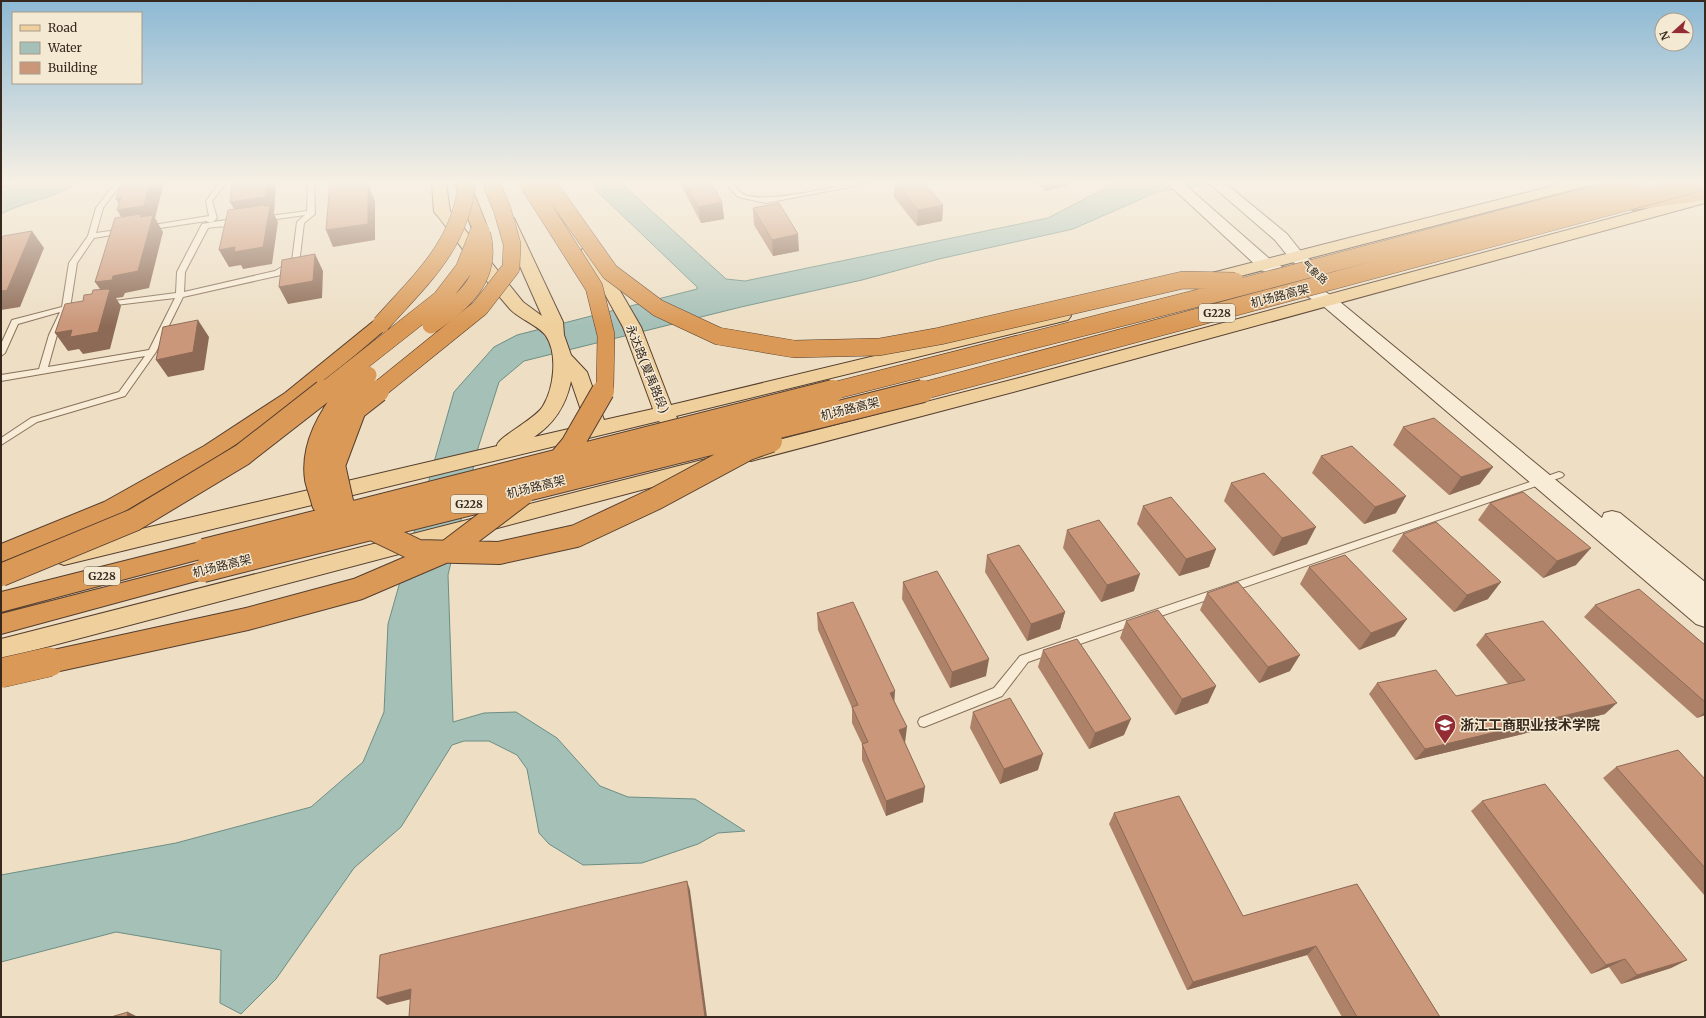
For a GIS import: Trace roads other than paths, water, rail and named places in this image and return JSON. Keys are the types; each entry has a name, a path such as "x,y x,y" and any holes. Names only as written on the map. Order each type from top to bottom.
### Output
{"highway":[{"path":"1,553 112,508 211,451 292,398 381,324 438,260 454,231"},
{"path":"1,575 134,520 242,455 441,299 464,269 479,231"},
{"path":"481,231 486,245 481,274 472,292 444,316 412,339 349,390 328,420 317,450 316,478 323,503 418,551 499,553 576,536 655,499 748,449 946,385"},
{"path":"366,526 343,506 334,465 355,409 480,308 511,268 512,244 508,231"},
{"path":"1,673 246,619 358,589 449,550 542,480 572,445 604,387 606,335 594,287 558,231"},
{"path":"581,231 610,272 658,308 718,336 794,349 879,347 940,336 1183,280 1265,273"},
{"name":"机场路高架","path":"1,602 1265,273 1441,231"},
{"name":"机场路高架","path":"1,624 211,569 946,385 1527,231"}],"main road":[{"path":"457,231 517,306 553,327"},
{"path":"475,459 505,446 530,431 546,418 556,404 563,377 562,358 553,327 511,231"},
{"name":"永达路(夏禹路段)","path":"578,231 632,327 664,413 699,468"},
{"path":"1,570 1265,273 1297,257 1398,231"},
{"path":"9,647 1029,382 1586,231"},
{"path":"562,358 578,372 598,429"}],"street":[{"name":"气象路","path":"1222,231 1265,273 1336,299"},
{"name":"气象路","path":"1273,231 1281,237 1297,257 1336,299"},
{"path":"1336,299 1551,478 1705,617"},
{"path":"1551,478 1705,596"}],"lane":[{"path":"43,370 53,335 69,308 73,263 92,236 94,231"},
{"path":"92,236 127,231"},
{"path":"1,442 34,420 122,394 152,352 180,295 181,272 203,231"},
{"path":"101,305 180,295 278,273 296,262 300,231"},
{"path":"1,354 15,322 69,308"},
{"path":"1,378 152,352"},
{"path":"924,722 998,692 1024,659 1328,556 1551,478"},
{"path":"1,686 9,647"}],"water":[{"path":"638,231 673,231 726,279 745,281 988,231 1066,231 939,259 862,280 741,307 524,361 499,382 478,448 448,575 453,722 484,713 516,712 557,738 600,786 628,797 695,799 745,831 718,833 698,844 642,863 583,865 549,844 539,833 527,769 517,755 489,741 464,741 452,745 401,827 354,868 276,979 241,1014 220,1003 221,950 116,932 1,962 1,875 176,843 311,807 363,762 384,712 388,624 454,392 494,347 517,335 697,289 697,287"}],"place":[{"name":"浙江工商职业技术学院","path":"1445,744"}]}
